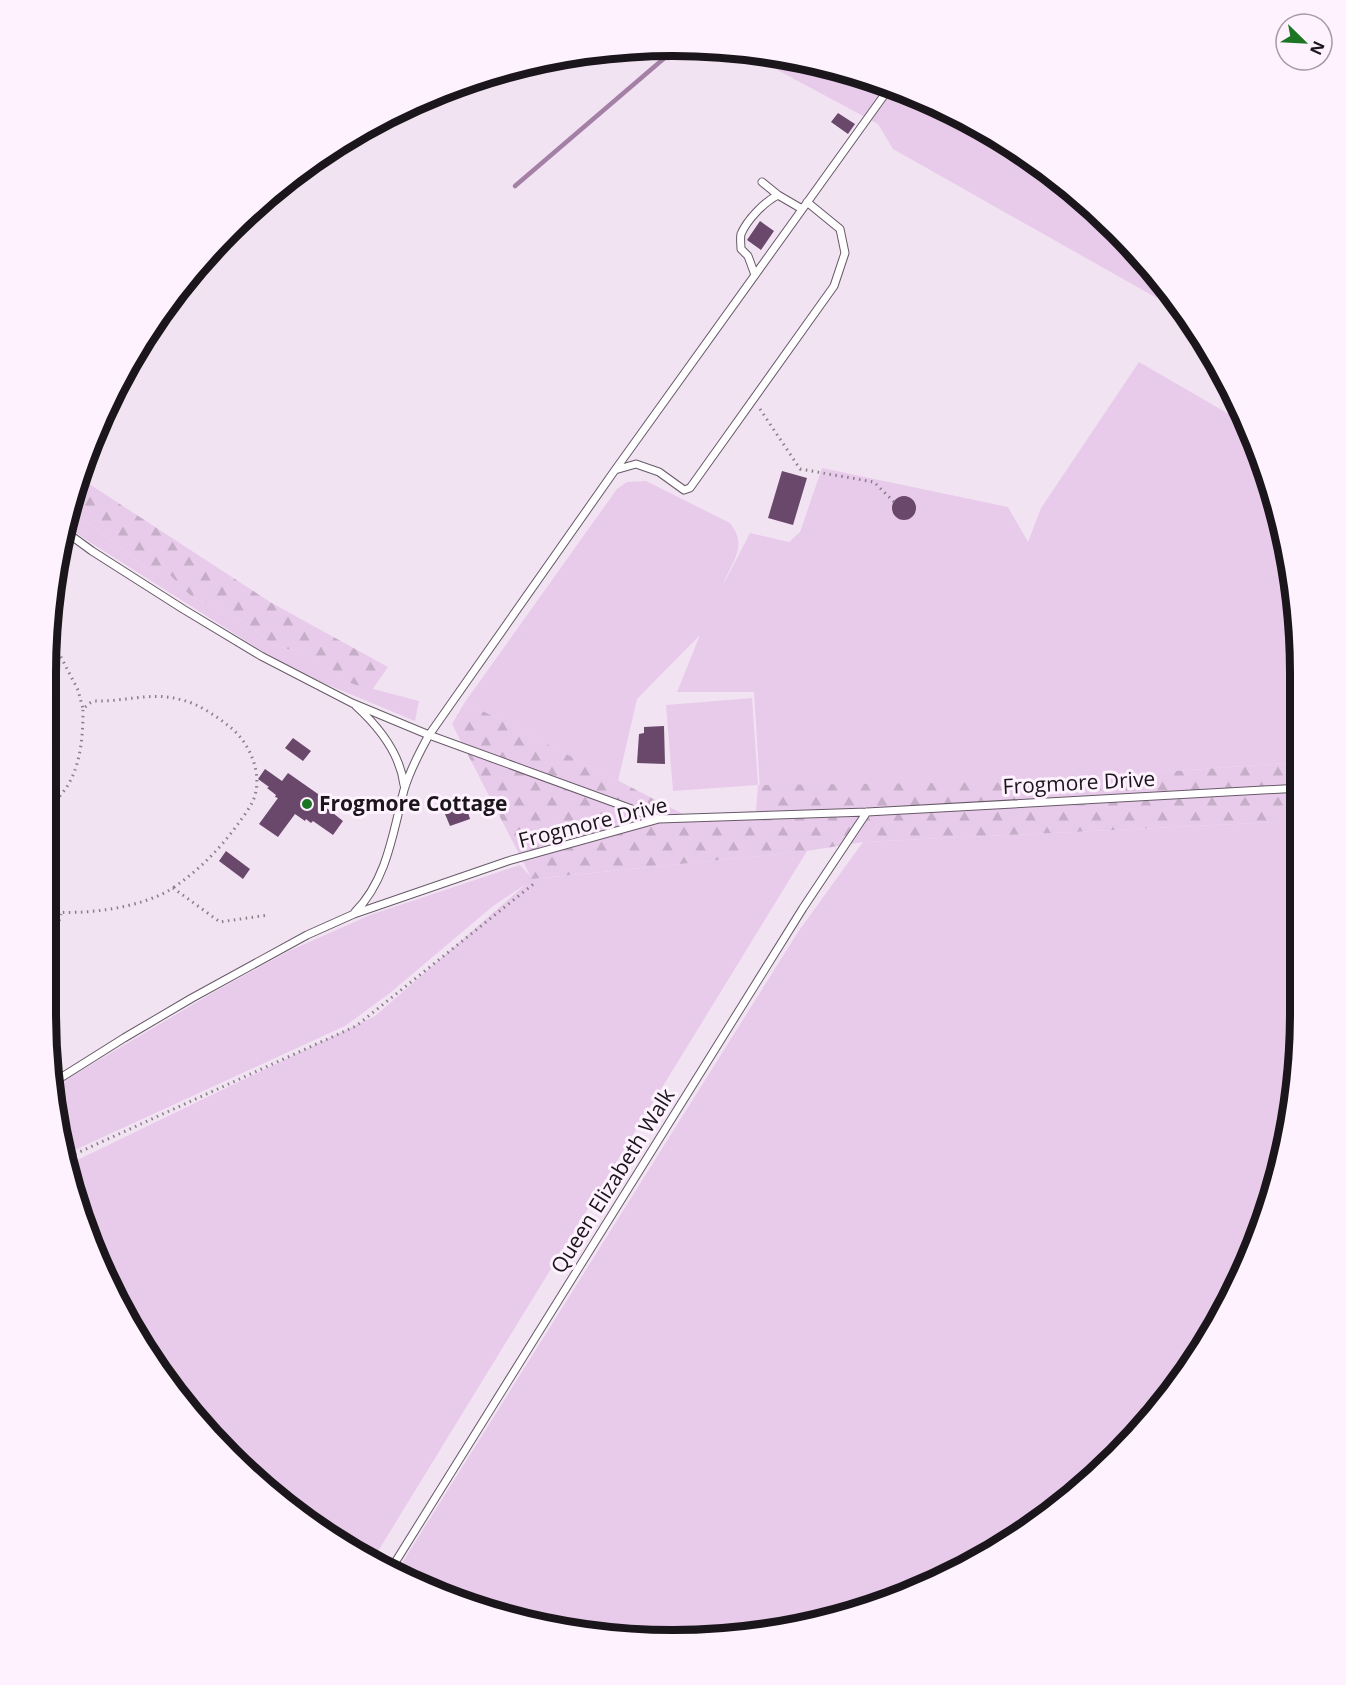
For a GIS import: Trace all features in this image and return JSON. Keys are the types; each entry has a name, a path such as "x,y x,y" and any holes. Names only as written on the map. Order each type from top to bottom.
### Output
{"lane":[{"path":"354,914 366,901 387,855 405,788 429,735 615,470 885,94"},
{"path":"762,182 778,195 802,209"},
{"path":"755,275 748,256 741,249 740,236 767,201 778,195"},
{"path":"615,470 636,464 659,472 687,490 753,400 834,286 845,253 840,230 807,202"},
{"path":"71,536 222,633 352,703 429,735 659,819"},
{"path":"352,703 374,722 390,747 403,774 405,788"},
{"name":"Frogmore Drive","path":"60,1078 202,992 307,935 354,914 508,861 659,819 867,812 1290,789"},
{"name":"Queen Elizabeth Walk","path":"395,1563 803,908 867,812"}],"path":[{"path":"753,400 800,469 874,482 894,502"},
{"path":"56,800 64,793 78,762 83,734 83,709 78,690 57,649"},
{"path":"56,913 114,909 154,899 173,888 210,860 253,801 255,772 248,748 237,733 195,704 159,696 95,702 83,709"},
{"path":"73,1155 356,1026 536,882"},
{"path":"173,888 220,922 268,915"},
{"path":"56,931 61,914"},
{"path":"56,969 59,981 56,992"}],"green space":[{"path":"763,62 793,67 871,88 946,119 982,138 1049,183 1080,209 1110,236 1168,305 893,149 878,124"},
{"path":"1139,362 1234,417 1258,475 1279,553 1289,633 1290,763 1025,782 760,790 754,692 677,692 700,635 637,699 618,781 465,702 617,489 627,482 646,481 730,523 738,540 738,547 723,585 750,533 789,542 800,532 822,468 1008,507 1028,542 1041,508"},
{"path":"86,482 270,602 388,667 372,690 347,682 317,657 273,645 231,612 193,598 170,575 149,570 90,524 76,518"},
{"path":"76,518 90,524 149,570 170,574 193,598 231,612 273,645 318,657 347,682 419,701 415,721 292,670 73,530"},
{"path":"752,698 758,785 673,791 666,705"},
{"path":"465,702 685,815 756,811 758,785 1025,782 1290,763 1290,821 863,842 807,851 532,879 452,724"},
{"path":"1290,821 1289,1052 1279,1132 1258,1210 1227,1285 1208,1321 1163,1388 1137,1419 1110,1449 1049,1502 982,1547 946,1566 871,1597 793,1618 754,1624 673,1630 633,1628 553,1618 513,1608 475,1597 400,1566 798,932 863,842"},
{"path":"807,851 377,1554 297,1502 266,1476 236,1449 183,1388 138,1321 119,1285 88,1210 74,1161 375,1016 526,884 493,906 390,993 345,1026 72,1151 60,1083 214,992 289,951 370,915 520,865 533,879"}],"building":[{"path":"838,113 855,124 848,134 831,122"},
{"path":"760,221 774,231 761,250 747,240"},
{"path":"782,471 807,478 793,525 768,518"},
{"path":"904,496 913,499 916,508 913,517 904,520 895,517 892,508 895,499"},
{"path":"664,726 665,764 637,763 639,734 644,733 644,727"},
{"path":"293,738 311,751 303,761 285,748"},
{"name":"Frogmore Cottage","path":"265,769 282,781 288,773 328,801 324,806 343,821 333,835 313,821 311,823 306,819 305,821 295,814 278,837 259,824 278,798 258,779"},
{"path":"455,797 456,799 463,797 470,819 450,826 440,802"},
{"path":"226,851 250,869 243,879 219,861"}],"waterway":[{"path":"515,186 667,56"}],"place":[{"name":"Frogmore Cottage","path":"307,804"}]}
